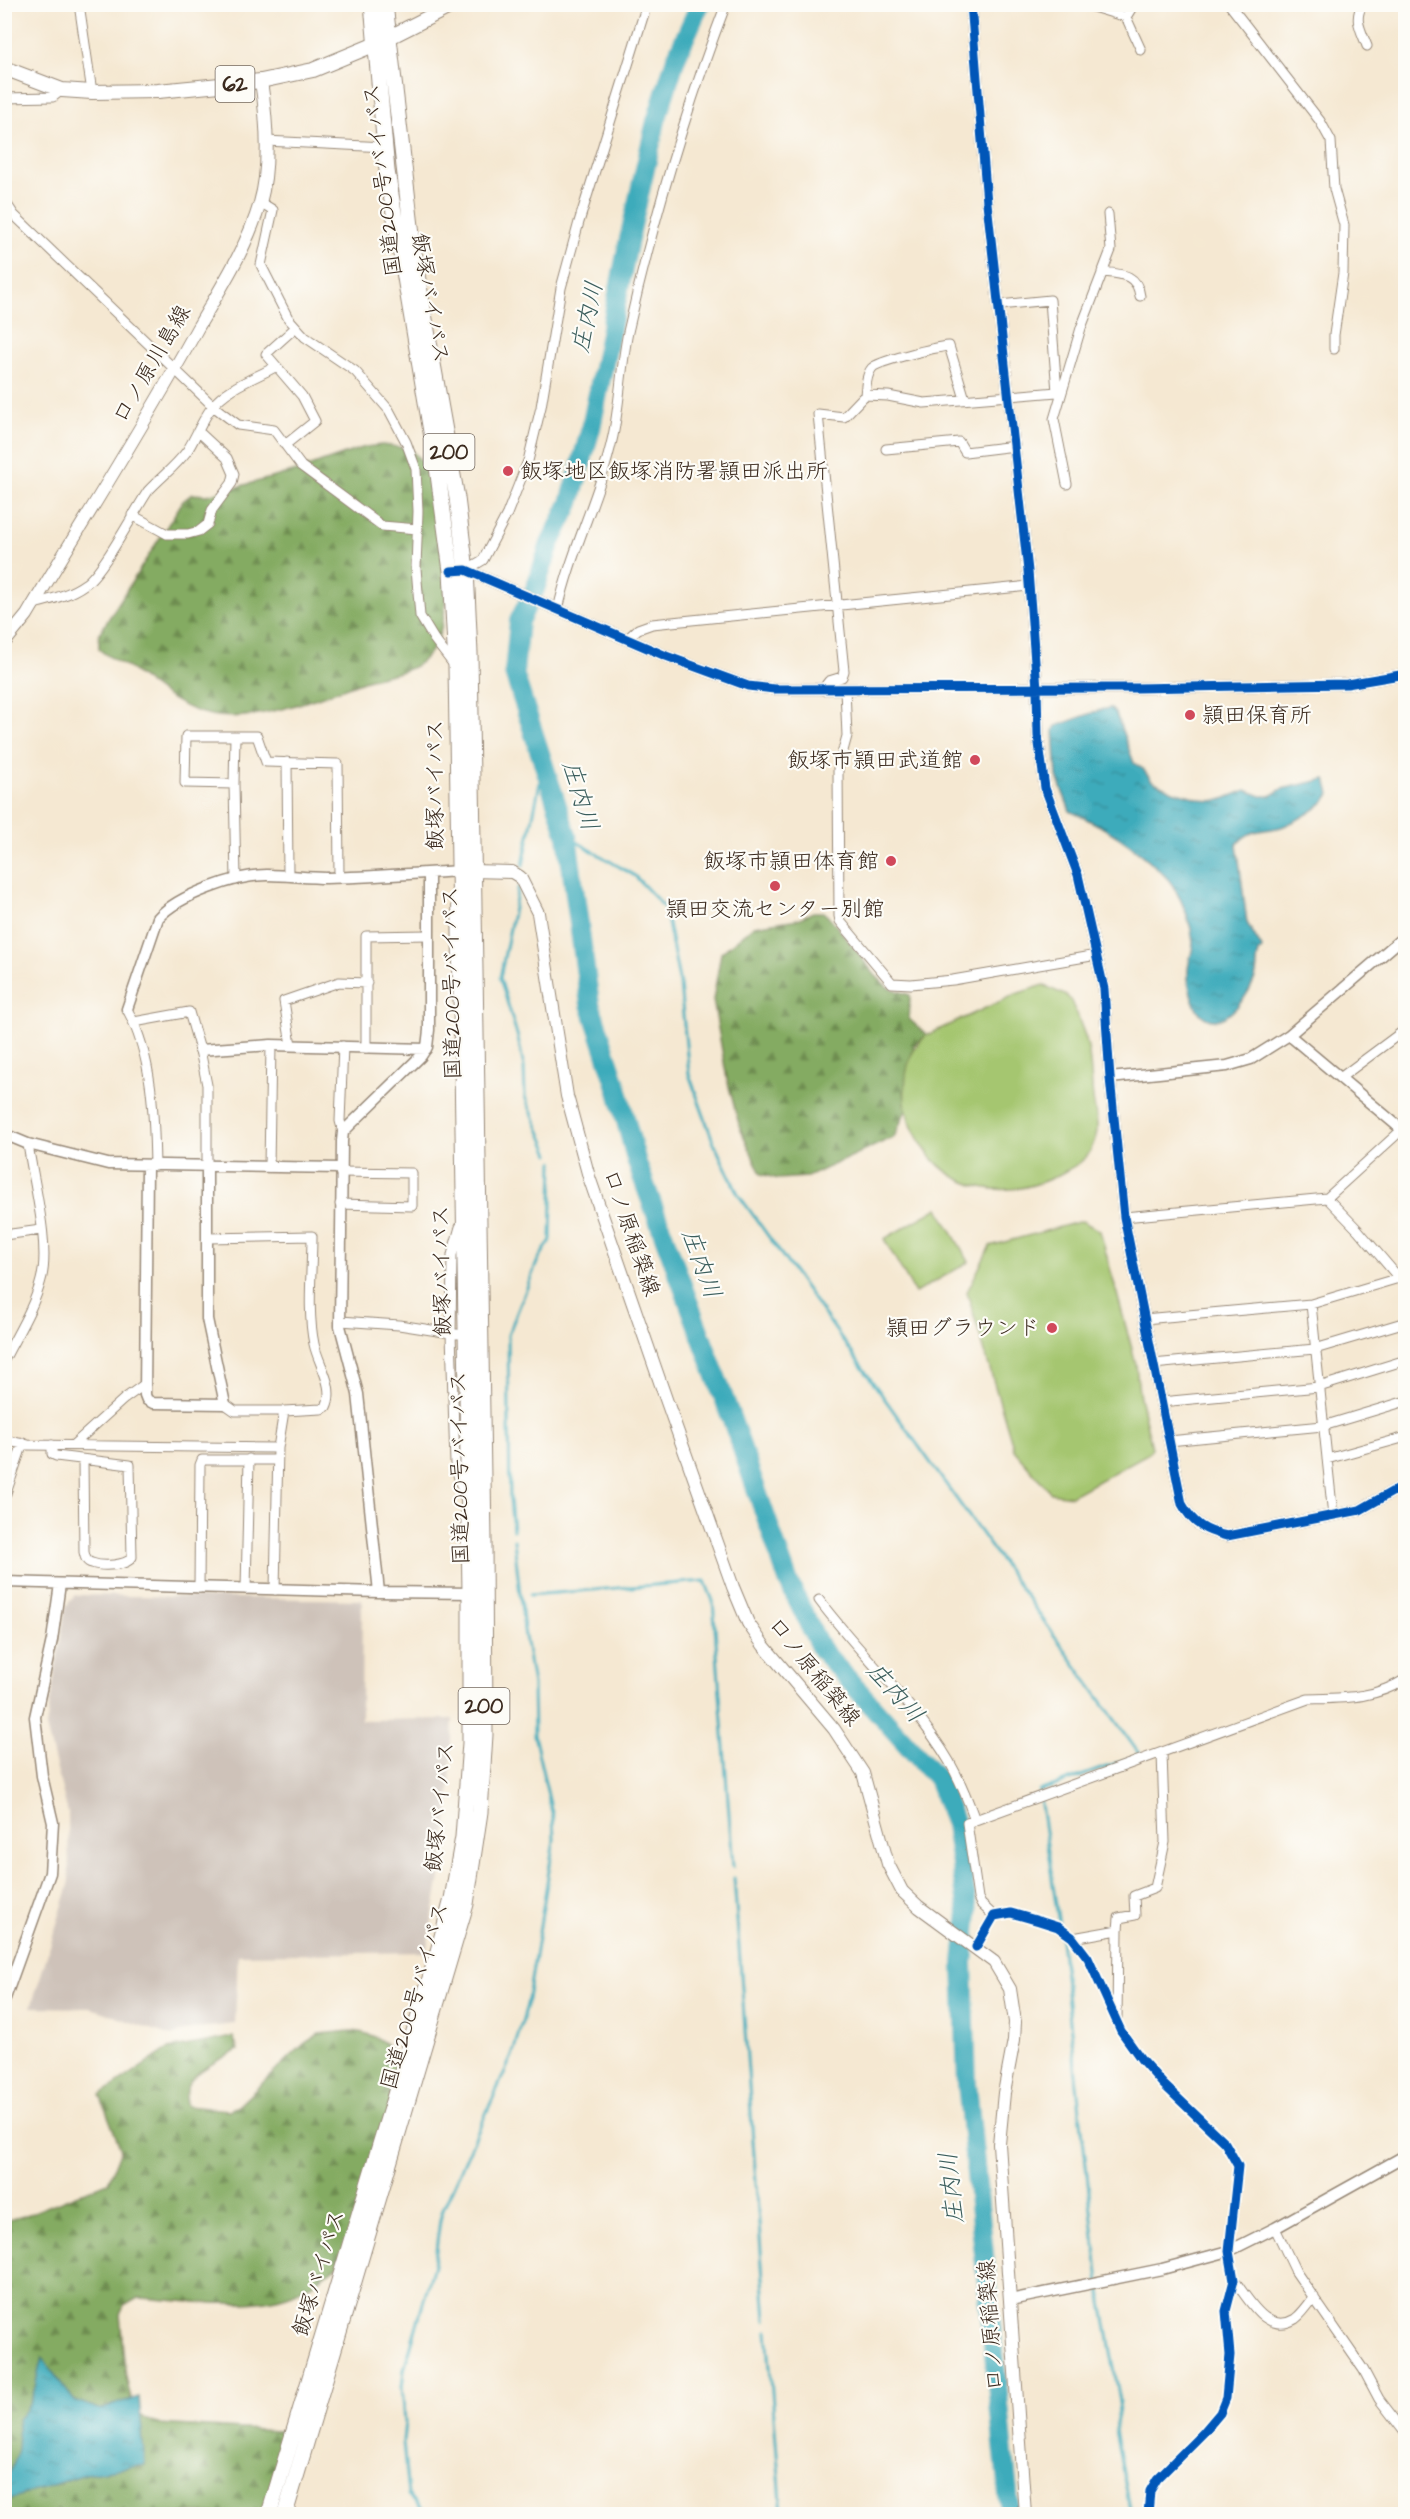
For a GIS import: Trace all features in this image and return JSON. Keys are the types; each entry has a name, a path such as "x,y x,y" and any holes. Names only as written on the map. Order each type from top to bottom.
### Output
{"highway":[{"name":"飯塚バイパス","path":"269,2514 438,1954 452,1899 467,1800 477,1593 469,1512 458,1334 464,1216 465,871 456,666 458,571 437,467 394,223 385,147 383,40 372,4"},
{"name":"国道200号バイパス","path":"285,2514 466,1904 480,1812 484,1735 477,1593 465,871 470,653 458,571 457,498 416,269 383,40 386,4"}],"main road":[{"name":"62","path":"4,68 62,90 92,92 158,91 261,81 313,70 383,40 455,4"},
{"name":"口ノ原川島線","path":"4,643 33,604 175,369 241,249 260,202 267,120 261,81"},
{"name":"口ノ原稲築線","path":"465,871 512,872 520,877 538,913 567,1096 589,1177 744,1614 764,1647 834,1729 863,1773 892,1875 902,1891 919,1907 994,1962 1010,1989 1014,2014 1014,2040 1004,2093 999,2144 1025,2514"}],"street":[{"path":"79,4 92,92"},
{"path":"458,571 483,560 507,514 528,461 541,407 561,288 579,222 647,4"},
{"path":"556,609 586,526 613,436 628,335 651,239 696,85 726,4"},
{"path":"971,4 987,203 1010,395 1029,586 1037,688 1038,736 1045,788 1078,875 1104,989 1110,1078 1124,1217 1182,1504 1190,1519 1208,1532 1227,1536 1360,1510 1406,1484"},
{"path":"1083,4 1126,18 1141,50"},
{"path":"1126,18 1134,4"},
{"path":"1229,4 1320,121 1331,141 1334,189 1344,225 1343,273 1334,349"},
{"path":"1363,4 1358,13 1357,22 1367,46"},
{"path":"4,98 52,97 62,90"},
{"path":"266,141 385,147"},
{"path":"4,201 14,215 213,406 238,425 274,430 301,466 382,526 418,529"},
{"path":"260,202 273,210 261,265 279,303 305,337 355,371 389,410 406,442 416,469 418,529 416,568 420,616 434,639 456,666"},
{"path":"1067,484 1054,419 1060,392 1081,328 1111,249 1108,214"},
{"path":"1102,272 1120,274 1133,279 1139,285 1140,296"},
{"path":"999,305 1050,300 1060,392"},
{"path":"285,445 315,421 302,396 266,354 296,327"},
{"path":"822,690 829,681 842,677 844,671 818,414 844,417 865,395 867,376 878,363 900,359 936,347 949,346 965,399"},
{"path":"33,604 55,599 86,584 98,572 148,491 157,480 172,470 199,432 213,406 226,394 275,367"},
{"path":"865,395 888,396 924,403 1060,392"},
{"path":"132,516 167,534 188,534 200,531 208,524 212,510 232,483 234,474 227,458 199,432"},
{"path":"886,449 958,442 965,452 1015,446"},
{"path":"458,571 494,583 627,639 748,686 774,689 1137,688 1347,684 1406,674"},
{"path":"627,639 639,629 652,624 1029,586"},
{"path":"845,689 847,736 838,769 839,916 840,921 892,983 910,984 953,980 1097,954"},
{"path":"234,784 185,783 186,736 257,736 266,762 338,764 339,877"},
{"path":"235,736 236,880"},
{"path":"287,762 288,876"},
{"path":"207,1238 312,1236 312,1325 314,1345 329,1393 329,1402 326,1407 284,1411 235,1411 225,1404 153,1403 147,1400 145,1384 154,1104 134,1022 127,1009 158,918 166,908 183,898 247,876 339,877 465,871"},
{"path":"343,1132 426,1049 429,1039 429,873"},
{"path":"366,1048 366,936 429,935"},
{"path":"1110,1078 1227,1066 1251,1059 1289,1035 1406,935"},
{"path":"291,1045 284,1001 339,982 367,983"},
{"path":"134,1022 189,1012 200,1050 207,1085 207,1319 225,1404"},
{"path":"1340,1078 1406,1029"},
{"path":"1124,1217 1327,1198 1404,1129 1289,1035"},
{"path":"200,1050 272,1045 426,1049"},
{"path":"269,1167 272,1045"},
{"path":"343,1046 340,1121 343,1132 340,1170 340,1321 343,1343 354,1372 358,1394 379,1592"},
{"path":"4,1134 28,1144 108,1164 412,1173 412,1206 340,1204"},
{"path":"4,1360 42,1280 44,1260 41,1230 28,1144"},
{"path":"1144,1319 1311,1304 1403,1279 1327,1198"},
{"path":"5,1235 41,1230"},
{"path":"1311,1304 1333,1516"},
{"path":"340,1321 399,1325 458,1334"},
{"path":"1153,1364 1315,1349 1406,1322"},
{"path":"1161,1402 1319,1387 1406,1360"},
{"path":"73,1445 124,1399 145,1384"},
{"path":"1168,1441 1323,1426 1406,1401"},
{"path":"274,1590 277,1460 284,1411"},
{"path":"1327,1459 1406,1437"},
{"path":"4,1440 52,1445 278,1448"},
{"path":"4,1499 23,1443"},
{"path":"52,1445 52,1454 56,1456 130,1465 132,1557 124,1564 92,1564 86,1560 83,1460"},
{"path":"246,1589 249,1459"},
{"path":"200,1588 200,1465 202,1460 277,1460"},
{"path":"4,1582 477,1593"},
{"path":"4,2001 50,1873 53,1823 42,1776 35,1717 52,1640 60,1584"},
{"path":"819,1600 839,1627 922,1721 949,1762 975,1820"},
{"path":"994,1916 978,1898 967,1823 1308,1699 1356,1698 1391,1687 1406,1679"},
{"path":"1117,2022 1119,1918 1135,1915 1134,1896 1155,1888 1165,1842 1162,1754"},
{"path":"976,1947 994,1916 1011,1913 1065,1930 1088,1958 1117,2022 1141,2058 1163,2084 1225,2143 1236,2159 1238,2175 1229,2251 1234,2280 1226,2311 1230,2355 1226,2398 1220,2413 1203,2433 1157,2479 1150,2491 1148,2514"},
{"path":"1073,1938 1118,1930"},
{"path":"1010,2300 1162,2269 1229,2251 1406,2155"},
{"path":"1275,2228 1296,2272 1363,2369 1379,2399 1406,2434"},
{"path":"1234,2280 1259,2313 1271,2323 1296,2319 1314,2297"}],"shaded area":[{"path":"75,1595 362,1600 361,1720 453,1719 449,1803 442,1867 426,1952 238,1955 235,2024 194,2029 171,2036 91,2008 31,2007 69,1885 68,1813 46,1727 66,1606"}],"green space":[{"path":"395,446 416,455 427,472 436,502 445,581 444,615 434,646 418,664 403,671 369,679 287,708 247,716 228,717 211,715 180,704 99,649 99,634 183,501 192,494 207,495 293,472 365,447"},
{"path":"813,912 823,912 831,919 887,987 910,995 909,1019 927,1035 914,1045 904,1091 906,1110 894,1137 807,1177 778,1179 761,1174 740,1128 727,1079 713,1000 721,953 754,926 798,919"},
{"path":"1043,985 1067,996 1071,1001 1086,1039 1097,1122 1090,1152 1084,1159 1062,1173 1022,1188 982,1187 964,1181 947,1172 932,1158 912,1128 907,1115 905,1095 906,1072 910,1058 921,1040 927,1035 1016,994"},
{"path":"938,1208 969,1262 915,1293 884,1239"},
{"name":"頴田グラウンド","path":"1082,1221 1100,1231 1136,1364 1139,1393 1152,1448 1149,1453 1071,1496 1051,1493 1014,1450 967,1292 990,1246"},
{"path":"361,2032 384,2042 405,2069 344,2262 303,2289 280,2298 261,2302 219,2303 138,2298 124,2306 120,2315 124,2365 129,2392 138,2412 144,2418 158,2424 278,2431 296,2436 270,2514 5,2514 4,2221 24,2216 108,2182 121,2150 100,2095 168,2049 233,2037 238,2050 200,2071 187,2086 185,2095 187,2106 229,2110 238,2106 305,2043 319,2034"}],"water":[{"path":"1110,708 1116,714 1134,763 1143,769 1152,781 1173,791 1208,801 1221,800 1246,790 1261,796 1270,796 1282,789 1326,779 1330,794 1316,808 1284,826 1254,832 1237,844 1247,923 1262,948 1254,981 1249,990 1237,1007 1222,1018 1214,1020 1206,1018 1201,1015 1194,1004 1188,975 1193,945 1192,935 1183,906 1171,883 1127,843 1070,811 1057,777 1054,730 1056,726"},
{"path":"42,2358 74,2400 99,2409 139,2397 145,2465 85,2474 5,2501 5,2477 14,2464 18,2450 17,2420 32,2399"}],"waterway":[{"name":"庄内川","path":"700,4 676,58 656,121 629,239 591,428 570,503 550,544 535,589 519,621 514,673 567,836 590,1004 617,1087 637,1163 732,1420 789,1583 821,1649 937,1778 955,1824 968,1912 963,1963 967,2084 1010,2514"},
{"path":"523,865 544,763"},
{"path":"567,836 635,876 665,908 680,985 689,1074 713,1141 738,1194 1140,1755 1039,1791 1059,1925"},
{"path":"518,888 500,978 518,1038 524,1067 525,1097 550,1154"},
{"path":"513,1530 510,1499 508,1335 538,1260 551,1240 553,1162"},
{"path":"427,2514 408,2495 403,2442 404,2370 434,2265 443,2209 512,2056 527,2005 554,1840 553,1817 534,1735 533,1685 514,1540"},
{"path":"530,1595 705,1581 713,1601 733,1867"},
{"path":"734,1878 766,2320"},
{"path":"1060,1931 1100,2291 1120,2401 1115,2430 1131,2514"},
{"path":"767,2331 782,2514"}],"cycle path":[{"path":"971,4 987,203 1028,571 1037,688 1038,736 1045,788 1078,875 1104,989 1110,1078 1124,1217 1182,1504 1200,1526 1227,1536 1360,1510 1406,1484"},
{"path":"451,571 466,570 666,656 748,686 774,689 1137,688 1347,684 1406,674"},
{"path":"976,1947 994,1916 1011,1913 1058,1927 1072,1937 1088,1958 1121,2031 1141,2059 1163,2084 1225,2143 1238,2166 1229,2251 1234,2280 1226,2311 1230,2355 1226,2398 1220,2413 1203,2433 1157,2479 1150,2491 1148,2514"}],"place":[{"name":"飯塚地区飯塚消防署頴田派出所","path":"508,471"},
{"name":"頴田保育所","path":"1190,715"},
{"name":"飯塚市頴田武道館","path":"975,760"},
{"name":"飯塚市頴田体育館","path":"891,861"},
{"name":"頴田交流センター別館","path":"775,886"},
{"name":"頴田グラウンド","path":"1052,1328"}]}
